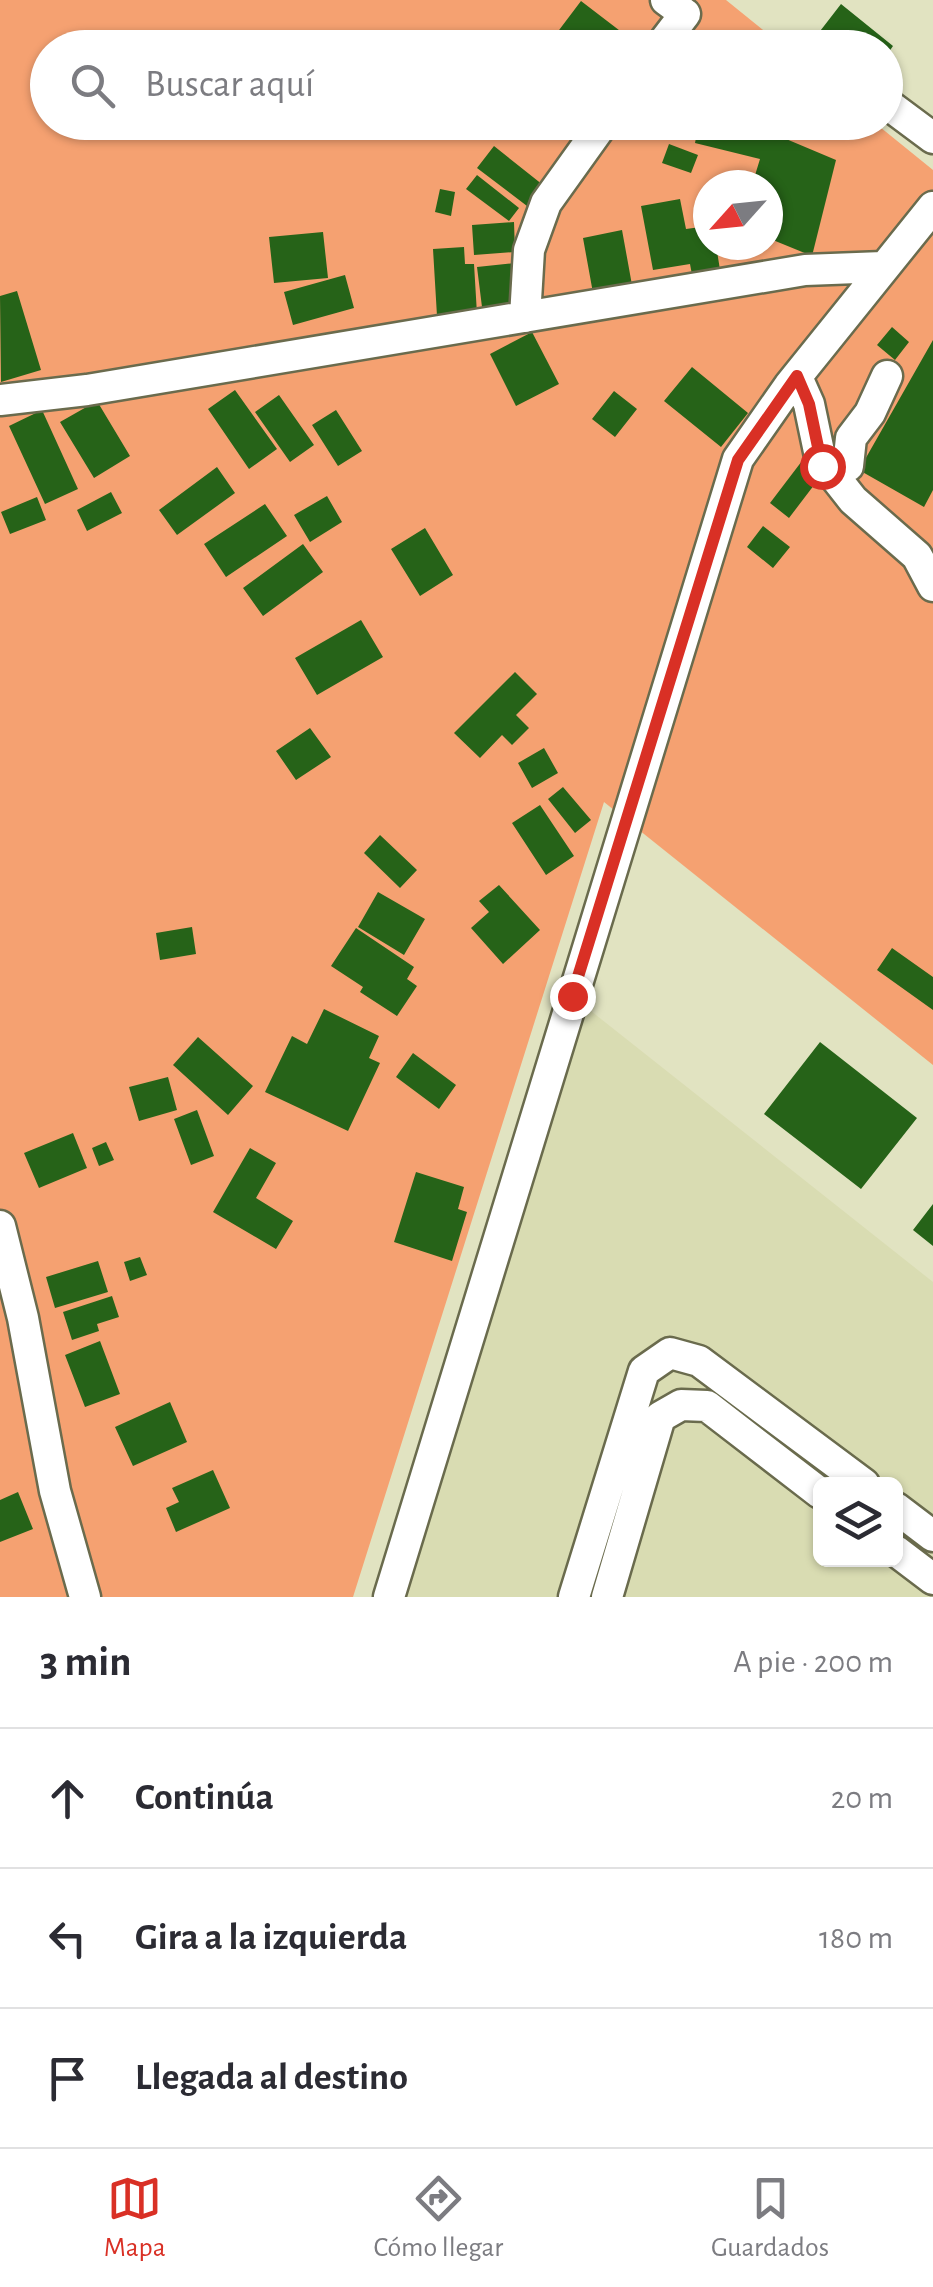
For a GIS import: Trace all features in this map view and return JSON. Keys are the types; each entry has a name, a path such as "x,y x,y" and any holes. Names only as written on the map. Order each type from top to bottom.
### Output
{"street":[{"path":"666,0 685,14 673,30"},
{"path":"903,116 933,138"},
{"path":"525,316 529,250 546,203 591,140"},
{"path":"389,1597 738,460 797,376 933,207"},
{"path":"0,400 87,390 805,270 884,267"},
{"path":"797,376 809,404 822,466 853,500 917,556 933,586"},
{"path":"831,472 848,466 852,438 887,376"},
{"path":"0,1226 10,1303 84,1597"},
{"path":"574,1597 644,1371 670,1353 700,1361 855,1477"},
{"path":"607,1597 660,1416 681,1405 707,1406 813,1488"},
{"path":"903,1513 933,1536"},
{"path":"903,1555 933,1579"}],"shaded area":[{"path":"0,0 726,0 763,30 30,30 30,140 896,140 933,170 933,1065 604,802 353,1597 0,1597"},
{"path":"572,996 933,1282 933,1597 389,1597"}],"building":[{"path":"581,1 619,30 559,30"},
{"path":"841,4 873,30 821,30"},
{"path":"696,140 788,140 836,160 812,256 783,244 783,170 757,170 760,159 695,143"},
{"path":"669,144 698,155 691,173 662,163"},
{"path":"494,146 543,185 527,206 477,168"},
{"path":"477,175 519,208 509,221 466,189"},
{"path":"440,189 455,192 451,216 435,212"},
{"path":"680,199 686,229 693,228 693,260 718,260 721,276 693,280 690,264 653,270 641,206"},
{"path":"514,222 515,252 474,255 472,225"},
{"path":"622,230 632,285 593,293 583,238"},
{"path":"323,232 328,278 274,283 269,237"},
{"path":"464,247 465,264 474,264 477,314 437,316 433,249"},
{"path":"516,263 521,311 483,315 477,267"},
{"path":"345,275 354,308 293,325 284,292"},
{"path":"17,291 41,370 1,382 0,296"},
{"path":"892,327 909,342 895,360 877,345"},
{"path":"532,332 559,384 516,406 490,354"},
{"path":"933,340 933,490 924,507 859,470"},
{"path":"692,367 748,413 721,447 664,401"},
{"path":"235,390 277,449 249,469 208,409"},
{"path":"614,391 637,409 615,437 592,419"},
{"path":"279,395 314,445 290,462 255,412"},
{"path":"97,401 130,456 94,478 60,422"},
{"path":"42,410 78,489 45,504 9,426"},
{"path":"336,410 362,451 338,466 312,425"},
{"path":"805,457 824,472 789,518 770,503"},
{"path":"217,467 235,493 177,535 159,510"},
{"path":"111,492 122,513 87,531 77,510"},
{"path":"327,496 342,522 310,542 294,515"},
{"path":"37,497 46,520 10,534 1,512"},
{"path":"265,504 287,536 226,577 204,544"},
{"path":"763,526 790,547 773,568 747,547"},
{"path":"425,528 453,575 420,596 391,549"},
{"path":"303,544 323,572 263,616 243,588"},
{"path":"361,620 383,657 317,695 295,658"},
{"path":"515,672 537,694 516,715 529,728 512,745 502,735 480,758 454,733"},
{"path":"310,728 331,757 296,780 276,751"},
{"path":"544,748 558,773 532,788 518,763"},
{"path":"563,787 591,820 575,833 548,799"},
{"path":"540,805 574,856 546,875 512,823"},
{"path":"380,835 417,870 400,888 364,853"},
{"path":"499,885 540,930 503,964 471,928 489,912 479,901"},
{"path":"378,892 425,919 404,955 358,927"},
{"path":"192,927 196,954 160,960 156,933"},
{"path":"356,928 414,967 407,979 417,986 397,1016 360,992 363,987 331,966"},
{"path":"892,948 933,977 933,1010 877,970"},
{"path":"324,1009 379,1036 369,1058 380,1063 348,1131 265,1092 292,1036 307,1044"},
{"path":"198,1037 253,1086 228,1115 173,1065"},
{"path":"820,1042 917,1118 861,1189 764,1114"},
{"path":"413,1053 456,1085 439,1109 396,1077"},
{"path":"168,1077 177,1110 139,1121 129,1087"},
{"path":"197,1110 214,1156 191,1165 174,1119"},
{"path":"73,1133 87,1168 39,1188 24,1153"},
{"path":"106,1142 114,1160 99,1166 92,1148"},
{"path":"250,1148 276,1163 256,1198 293,1221 276,1249 213,1212"},
{"path":"416,1172 464,1187 458,1209 467,1212 452,1261 394,1242"},
{"path":"933,1204 933,1246 913,1230"},
{"path":"140,1257 147,1275 130,1281 124,1262"},
{"path":"98,1261 108,1292 55,1308 46,1277"},
{"path":"112,1296 119,1317 97,1324 99,1331 72,1340 63,1312"},
{"path":"100,1341 120,1394 85,1407 65,1355"},
{"path":"170,1402 187,1442 133,1466 115,1427"},
{"path":"213,1470 230,1508 176,1532 166,1508 179,1502 172,1488"},
{"path":"18,1492 33,1529 0,1542 0,1500"}],"route":[{"path":"572,996 738,460 797,376 809,404 822,466"}]}
